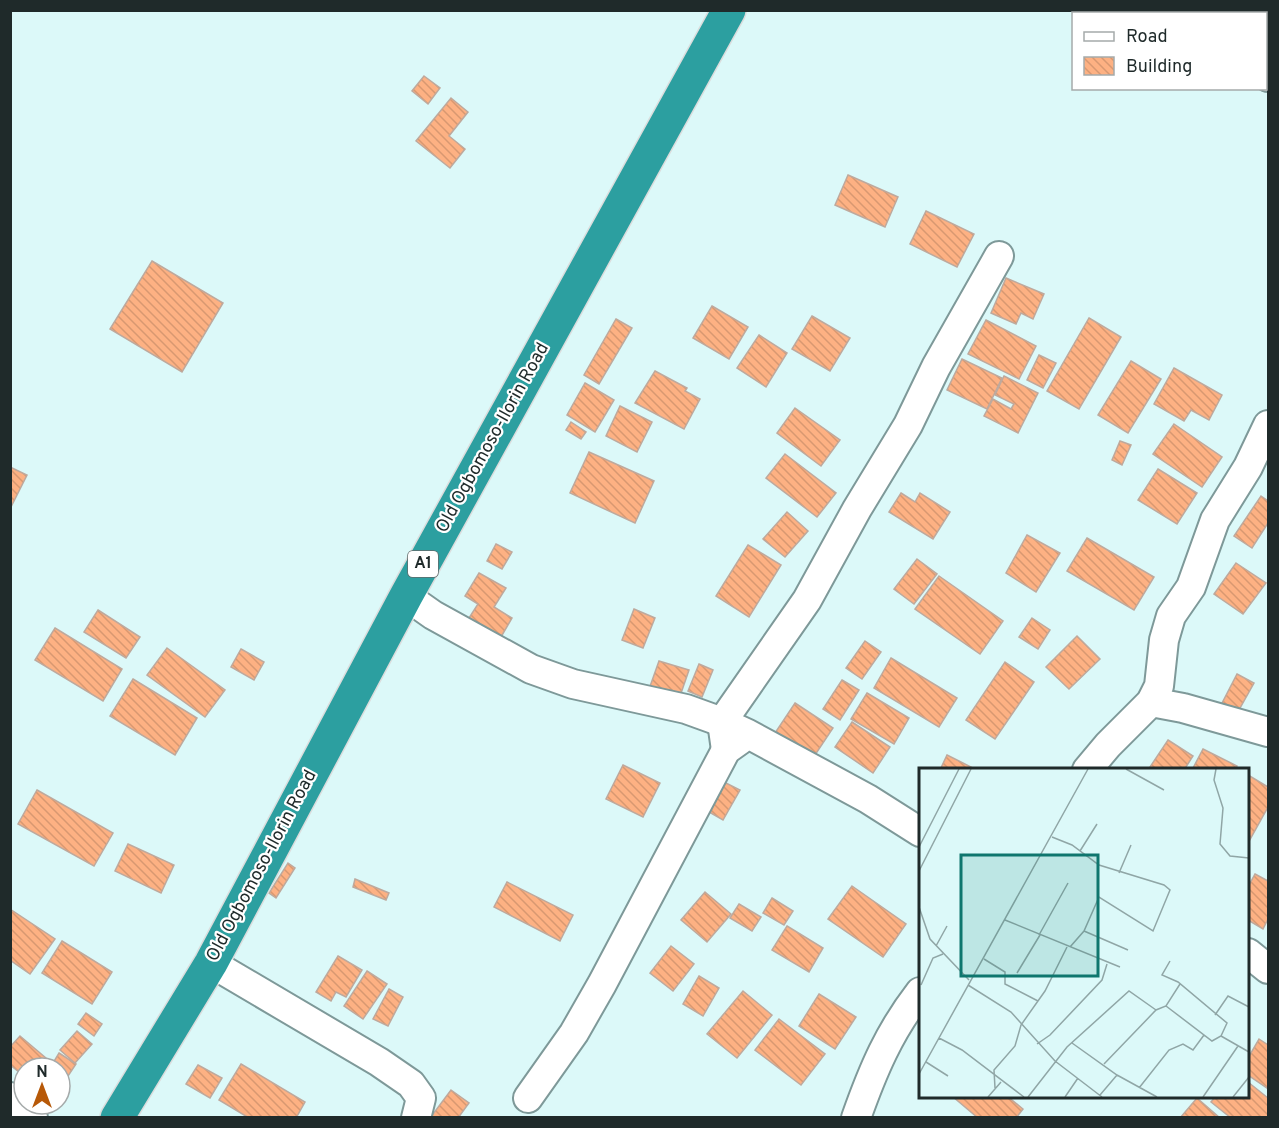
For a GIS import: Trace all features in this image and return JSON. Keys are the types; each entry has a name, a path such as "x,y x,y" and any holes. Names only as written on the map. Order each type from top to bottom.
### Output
{"highway":[{"name":"Old Ogbomoso-Ilorin Road","path":"117,1118 211,963 406,596 729,10"}],"street":[{"path":"722,722 807,600 856,509 908,425 936,367 999,256"},
{"path":"1089,768 1150,702 1159,686 1164,640 1171,616 1191,587 1215,520 1248,466 1269,425"},
{"path":"406,596 433,615 531,669 573,684 686,709 722,722 737,742 868,799 919,831"},
{"path":"1150,702 1184,708 1269,732"},
{"path":"528,1098 574,1033 737,742"},
{"path":"1249,954 1269,969"},
{"path":"211,963 379,1062 411,1084 421,1098 416,1118"},
{"path":"856,1118 874,1068 907,1009 919,994"},
{"path":"10,1097 33,1118"}],"building":[{"path":"1248,10 1268,10 1268,35 1267,12 1247,12"},
{"path":"424,76 440,88 428,104 412,91"},
{"path":"451,98 468,112 449,136 465,149 450,168 416,141"},
{"path":"848,175 898,197 885,227 835,205"},
{"path":"926,211 974,234 957,267 910,244"},
{"path":"152,261 223,303 182,372 110,329"},
{"path":"1006,278 1044,294 1033,319 1021,313 1016,324 991,313"},
{"path":"712,306 748,327 729,359 693,338"},
{"path":"812,316 850,338 830,371 792,349"},
{"path":"1089,318 1121,337 1079,409 1047,391"},
{"path":"616,319 632,328 599,384 584,375"},
{"path":"986,320 1036,346 1019,379 968,354"},
{"path":"759,335 787,353 766,387 737,368"},
{"path":"1039,355 1056,363 1043,388 1027,380"},
{"path":"962,359 1002,378 987,409 947,390"},
{"path":"1131,361 1161,379 1128,433 1098,415"},
{"path":"1174,368 1222,395 1209,420 1191,410 1184,421 1154,404"},
{"path":"655,371 687,388 685,391 700,399 684,429 635,403"},
{"path":"1004,376 1038,393 1018,433 984,416 993,399 1011,409 1014,404 995,395"},
{"path":"585,383 614,400 595,432 567,415"},
{"path":"620,406 652,422 637,452 606,436"},
{"path":"795,408 840,440 821,466 777,433"},
{"path":"571,422 586,432 581,439 566,430"},
{"path":"1174,424 1222,457 1202,487 1153,454"},
{"path":"1120,441 1131,445 1122,465 1112,460"},
{"path":"589,452 654,481 635,523 570,493"},
{"path":"785,454 836,493 817,517 766,478"},
{"path":"10,467 27,475 10,509"},
{"path":"1158,469 1197,493 1177,524 1138,500"},
{"path":"901,493 915,502 920,493 950,512 933,539 889,512"},
{"path":"1261,496 1268,501 1268,523 1252,548 1234,536"},
{"path":"787,512 808,531 785,557 763,539"},
{"path":"1027,535 1060,553 1036,592 1006,573"},
{"path":"1087,538 1154,577 1134,610 1067,571"},
{"path":"496,544 512,552 502,569 487,561"},
{"path":"748,545 781,565 749,617 716,596"},
{"path":"917,559 937,574 914,604 894,589"},
{"path":"1236,563 1266,583 1243,614 1214,594"},
{"path":"479,573 506,588 494,607 512,618 501,637 469,618 478,604 465,596"},
{"path":"939,576 1003,621 980,654 915,609"},
{"path":"634,609 655,618 643,648 622,640"},
{"path":"98,610 140,637 126,658 84,632"},
{"path":"1032,618 1050,630 1038,649 1019,637"},
{"path":"55,628 122,669 103,701 35,660"},
{"path":"1077,636 1100,659 1069,689 1046,667"},
{"path":"865,641 881,652 862,679 846,668"},
{"path":"167,648 225,690 205,717 147,675"},
{"path":"241,649 264,662 254,680 231,667"},
{"path":"891,658 957,698 939,727 874,688"},
{"path":"659,661 689,670 678,702 648,692"},
{"path":"1005,662 1034,682 995,739 966,720"},
{"path":"699,664 713,670 702,697 688,691"},
{"path":"1237,674 1254,683 1235,717 1219,709"},
{"path":"133,679 197,718 175,755 110,716"},
{"path":"842,680 859,690 840,720 823,709"},
{"path":"867,693 909,718 894,744 851,719"},
{"path":"795,703 833,728 813,758 775,733"},
{"path":"852,722 890,747 873,773 835,747"},
{"path":"1168,740 1193,756 1185,768 1149,768"},
{"path":"1203,749 1237,766 1236,768 1193,768"},
{"path":"947,755 973,768 941,768"},
{"path":"623,765 660,783 643,817 606,799"},
{"path":"1249,776 1268,787 1268,807 1249,841"},
{"path":"718,779 740,790 723,820 702,808"},
{"path":"37,790 113,833 94,866 18,824"},
{"path":"128,844 174,865 161,893 115,871"},
{"path":"288,863 295,868 276,898 269,893"},
{"path":"1255,874 1268,881 1268,919 1263,929 1249,921 1249,885"},
{"path":"355,879 389,893 386,900 353,887"},
{"path":"507,882 573,915 560,941 494,907"},
{"path":"852,886 906,924 883,957 828,919"},
{"path":"705,892 731,914 707,942 681,920"},
{"path":"772,898 793,911 784,925 763,913"},
{"path":"739,904 761,917 752,931 730,918"},
{"path":"10,909 55,939 30,974 10,960"},
{"path":"787,926 823,948 809,972 772,950"},
{"path":"62,941 112,972 92,1004 42,973"},
{"path":"671,946 694,964 673,991 650,973"},
{"path":"338,956 362,970 346,997 336,992 331,1001 316,992"},
{"path":"367,971 387,984 363,1019 344,1006"},
{"path":"699,976 719,988 703,1016 683,1004"},
{"path":"389,989 403,997 388,1026 373,1019"},
{"path":"743,991 772,1015 737,1058 707,1034"},
{"path":"819,994 856,1017 835,1049 799,1026"},
{"path":"86,1013 102,1024 94,1036 78,1024"},
{"path":"779,1019 825,1054 801,1085 755,1050"},
{"path":"77,1031 92,1044 75,1063 72,1056 67,1056 60,1050"},
{"path":"20,1036 44,1056 12,1056 12,1067 10,1065 10,1047"},
{"path":"1259,1039 1268,1045 1267,1088 1249,1076 1249,1056"},
{"path":"241,1064 305,1102 296,1118 249,1118 219,1100"},
{"path":"198,1065 222,1078 210,1098 186,1084"},
{"path":"1249,1083 1268,1098 1268,1118 1231,1118 1211,1102 1214,1098 1249,1098"},
{"path":"451,1090 469,1103 458,1118 430,1118"},
{"path":"954,1098 1009,1098 1023,1109 1016,1118 978,1118"},
{"path":"1197,1098 1220,1118 1180,1118"}]}
